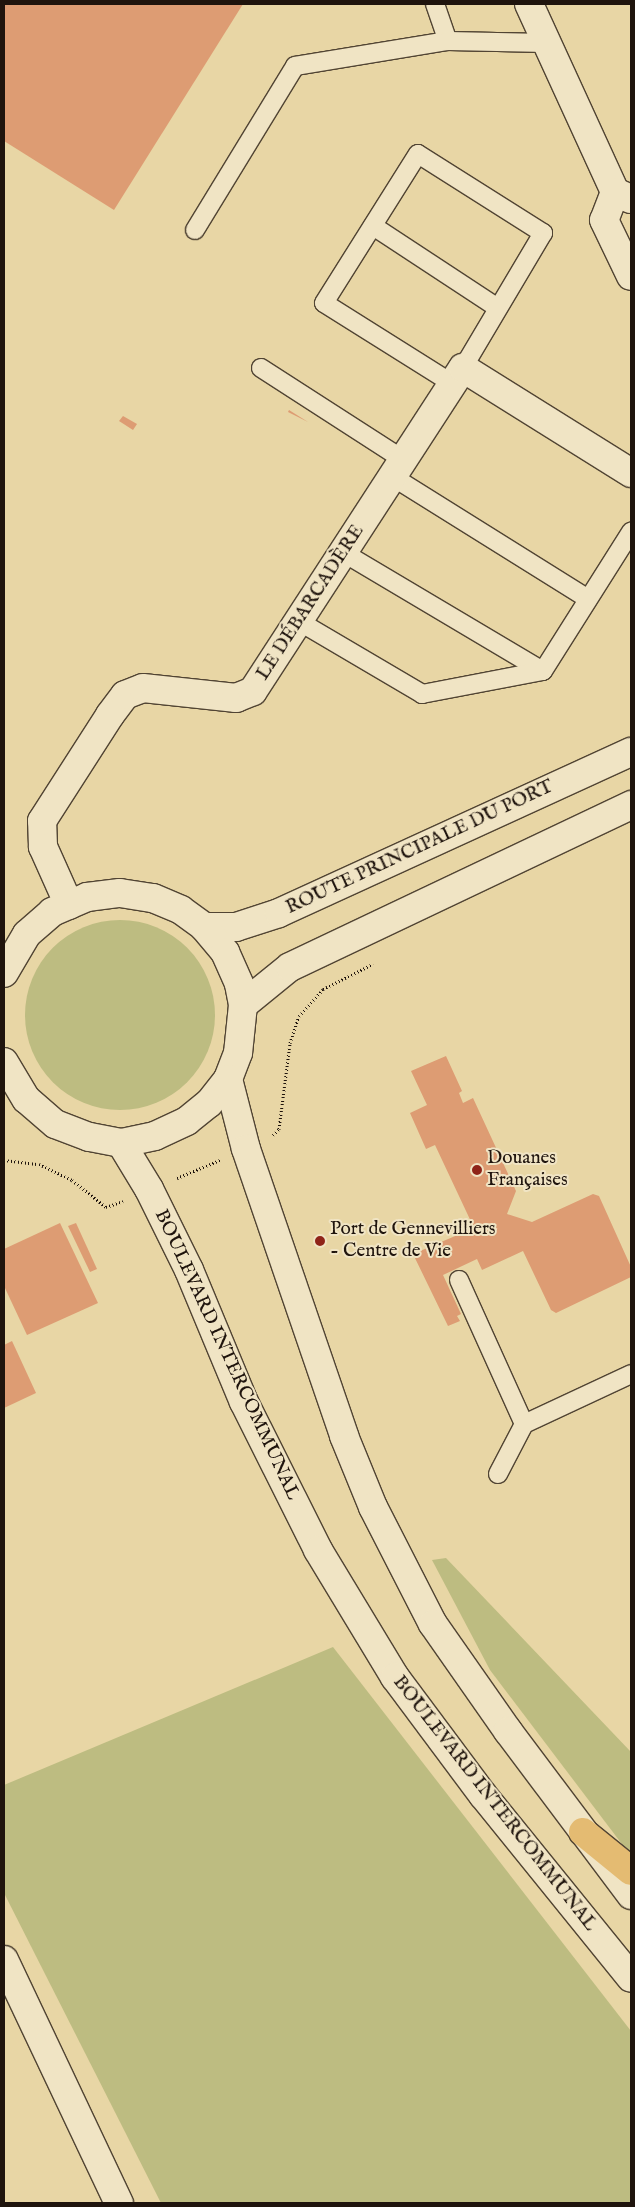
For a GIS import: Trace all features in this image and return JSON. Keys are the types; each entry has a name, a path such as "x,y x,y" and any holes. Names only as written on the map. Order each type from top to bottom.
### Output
{"highway":[{"path":"582,1832 631,1871"}],"main road":[{"path":"529,4 546,44 626,192 604,220 631,276"},
{"path":"458,376 631,473"},
{"name":"LE DÉBARCADÈRE","path":"69,905 43,847 42,821 125,695 143,688 236,698 253,692 458,376"},
{"name":"ROUTE PRINCIPALE DU PORT","path":"204,927 236,927 279,913 631,752"},
{"path":"243,1004 290,967 631,805"},
{"path":"4,973 27,934 52,912 87,898 120,893 153,898 182,910 204,927 225,952 239,984 243,1004 238,1052 228,1079 209,1103 187,1121 155,1136 121,1143 89,1137 56,1124 15,1103 4,1062"},
{"path":"228,1079 246,1149 344,1436 372,1507 433,1624 582,1832 631,1896"},
{"name":"BOULEVARD INTERCOMMUNAL","path":"121,1143 149,1189 189,1270 244,1402 318,1550 395,1677 483,1795 631,1978"},
{"path":"4,1960 119,2203"}],"lane":[{"path":"434,4 448,42"},
{"path":"195,230 295,66 448,42 546,44"},
{"path":"418,154 543,233 498,308 458,376 324,303 418,154"},
{"path":"373,226 498,308"},
{"path":"261,368 398,468 588,599"},
{"path":"300,622 422,694 544,671 631,532"},
{"path":"344,553 544,671"},
{"path":"459,1280 524,1424"},
{"path":"498,1474 524,1424 631,1374"}],"path":[{"path":"272,1136 279,1130 290,1043 299,1016 322,989 376,962"},
{"path":"4,1160 39,1164 72,1180 106,1208"}],"shaded area":[{"path":"111,920 129,920 148,924 165,931 187,948 199,962 208,979 215,1006 215,1024 208,1051 199,1068 187,1082 165,1099 148,1106 129,1110 111,1110 92,1106 75,1099 53,1082 41,1068 29,1043 25,1024 25,1006 29,987 36,970 53,948 67,936 92,924"},
{"path":"446,1558 631,1752 631,1856 490,1670 432,1560"},
{"path":"333,1647 631,2031 631,2203 161,2203 4,1893 4,1785"}],"building":[{"path":"4,4 243,4 114,210 4,141"},
{"path":"289,410 308,422 288,412"},
{"path":"123,416 137,424 133,430 119,421"},
{"name":"Douanes Françaises","path":"446,1056 462,1091 459,1093 463,1103 473,1098 516,1191 507,1214 532,1222 593,1194 599,1196 631,1267 631,1277 556,1313 551,1310 523,1251 482,1270 477,1259 443,1275 461,1314 457,1316 460,1321 448,1326 413,1254 474,1228 435,1145 426,1149 410,1113 427,1105 411,1071"},
{"path":"60,1223 98,1303 27,1335 4,1286 4,1249"},
{"path":"76,1223 97,1269 90,1272 68,1226"},
{"path":"12,1341 36,1393 4,1408 4,1345"}],"place":[{"name":"Douanes Françaises","path":"477,1170"},
{"name":"Port de Gennevilliers - Centre de Vie","path":"320,1241"}]}
